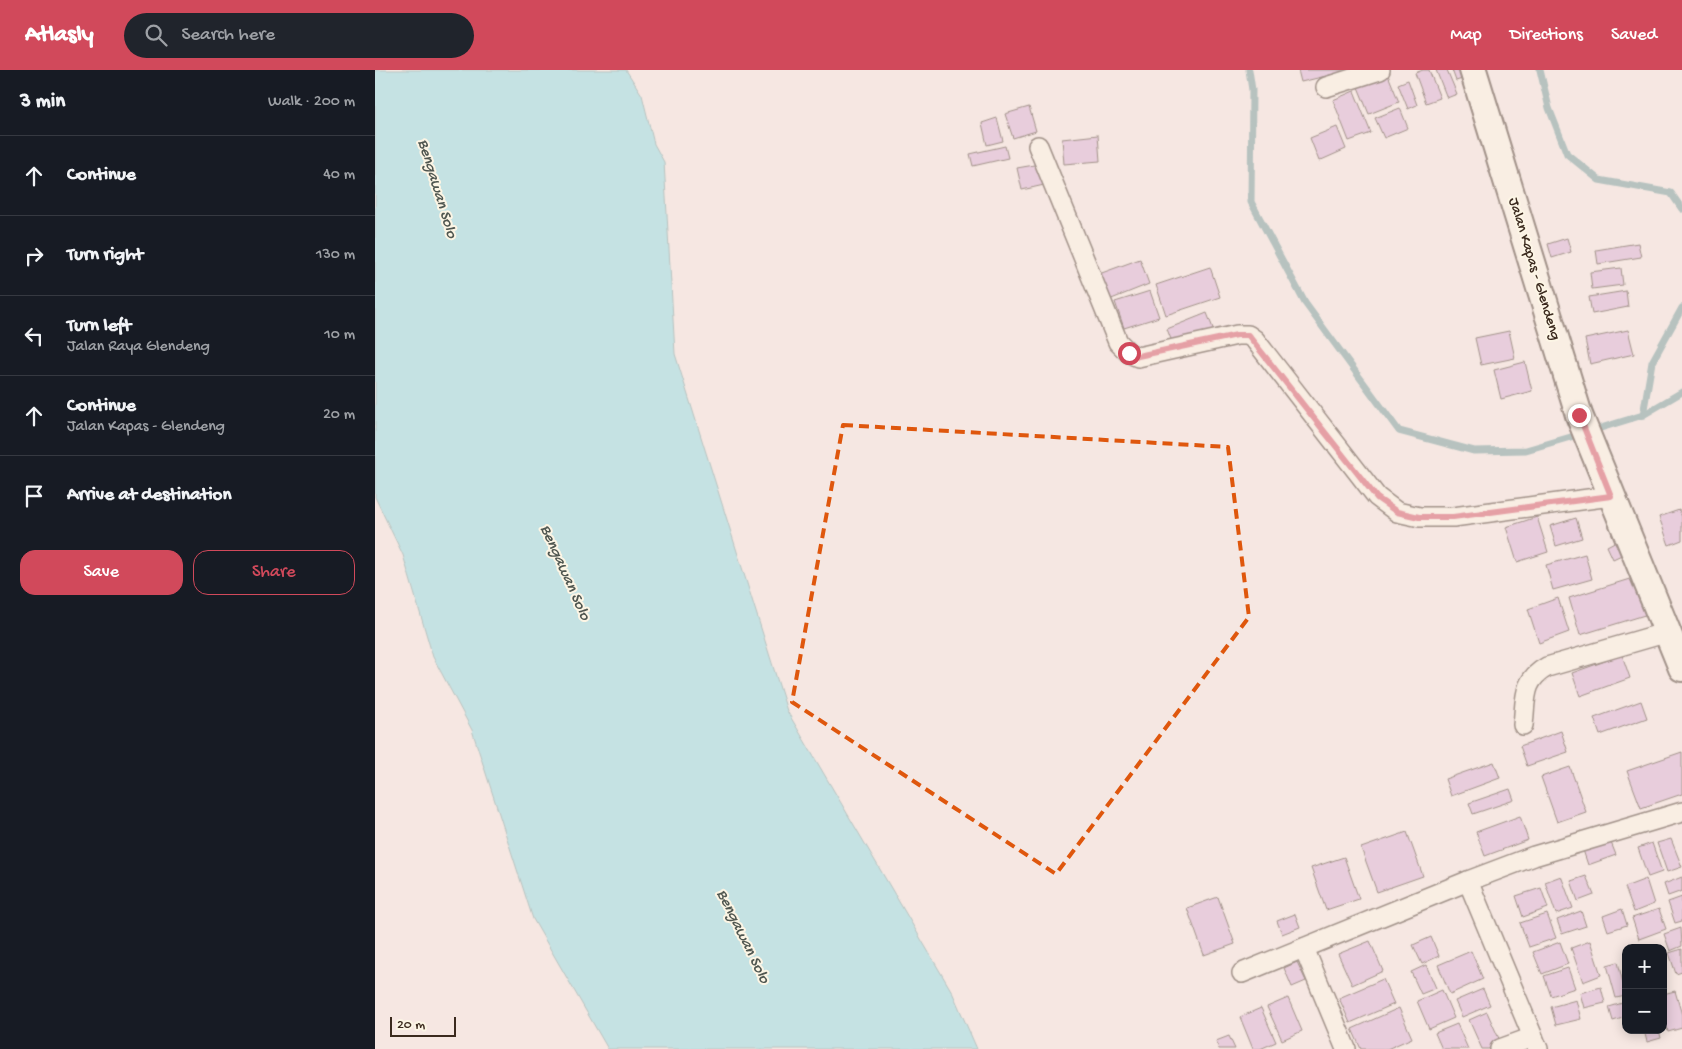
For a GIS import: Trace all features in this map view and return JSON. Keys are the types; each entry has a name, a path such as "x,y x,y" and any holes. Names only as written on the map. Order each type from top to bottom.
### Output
{"main road":[{"name":"Jalan Kapas - Glendeng","path":"1473,70 1579,415 1682,668"}],"street":[{"path":"1326,87 1352,74 1380,70"},
{"path":"1038,146 1118,342 1129,353 1138,356 1237,335 1248,335 1377,498 1397,512 1419,517 1453,517 1611,496"},
{"path":"1523,725 1527,686 1534,674 1547,667 1668,632"},
{"path":"1242,972 1534,856 1682,812"},
{"path":"1468,881 1536,1043 1501,1049"},
{"path":"1304,948 1345,1049"}],"highlighted area":[{"path":"843,425 1228,447 1249,617 1056,874 792,702"}],"water":[{"name":"Bengawan Solo","path":"375,70 626,70 642,95 654,144 664,162 675,354 787,711 952,992 977,1049 608,1049 533,919 472,730 433,657 403,555 375,497"}],"building":[{"path":"1298,70 1347,70 1347,71 1301,82"},
{"path":"1429,70 1440,98 1426,103 1415,73"},
{"path":"1436,70 1447,70 1457,94 1447,98"},
{"path":"1452,70 1466,70 1468,77 1456,81"},
{"path":"1388,75 1399,102 1369,114 1358,87"},
{"path":"1408,80 1417,105 1408,109 1398,84"},
{"path":"1354,91 1371,133 1349,141 1333,100"},
{"path":"1029,107 1036,131 1013,138 1005,114"},
{"path":"1400,108 1408,128 1384,138 1375,118"},
{"path":"997,118 1003,141 987,145 982,123"},
{"path":"1337,127 1346,149 1319,161 1310,138"},
{"path":"1098,135 1100,161 1064,164 1062,139"},
{"path":"1005,146 1008,158 973,166 970,154"},
{"path":"1040,164 1044,185 1022,190 1017,168"},
{"path":"1567,238 1571,252 1552,258 1548,244"},
{"path":"1638,243 1641,257 1598,264 1596,250"},
{"path":"1140,259 1149,284 1109,300 1099,274"},
{"path":"1210,267 1220,297 1166,315 1156,285"},
{"path":"1621,268 1623,285 1592,289 1590,272"},
{"path":"1150,291 1159,317 1124,328 1115,302"},
{"path":"1626,291 1628,307 1592,314 1589,297"},
{"path":"1207,313 1214,331 1174,347 1167,329"},
{"path":"1628,330 1634,354 1590,364 1585,339"},
{"path":"1509,331 1515,358 1481,365 1475,338"},
{"path":"1525,362 1532,391 1501,399 1494,370"},
{"path":"1679,510 1682,517 1682,540 1669,545 1659,517"},
{"path":"1537,517 1548,552 1517,562 1506,527"},
{"path":"1576,518 1582,538 1556,546 1550,526"},
{"path":"1622,538 1628,552 1613,559 1607,546"},
{"path":"1585,554 1592,579 1553,590 1546,565"},
{"path":"1636,577 1648,614 1580,635 1569,598"},
{"path":"1558,598 1569,632 1539,643 1528,609"},
{"path":"1622,655 1630,678 1580,696 1572,673"},
{"path":"1641,701 1647,718 1600,735 1594,718"},
{"path":"1561,731 1568,752 1527,766 1520,746"},
{"path":"1682,752 1682,794 1641,808 1627,771"},
{"path":"1494,762 1500,778 1451,796 1445,779"},
{"path":"1570,767 1586,812 1557,822 1541,777"},
{"path":"1510,789 1514,800 1473,814 1469,803"},
{"path":"1520,816 1528,840 1485,856 1476,832"},
{"path":"1407,832 1423,876 1377,892 1361,848"},
{"path":"1671,839 1682,867 1667,872 1657,843"},
{"path":"1610,840 1616,855 1588,865 1583,850"},
{"path":"1652,843 1662,872 1648,877 1638,848"},
{"path":"1344,857 1359,899 1326,910 1311,868"},
{"path":"1561,876 1573,908 1556,914 1545,882"},
{"path":"1586,876 1594,895 1578,901 1571,881"},
{"path":"1682,877 1682,891 1668,896 1664,884"},
{"path":"1646,879 1654,904 1634,912 1625,887"},
{"path":"1541,888 1548,908 1523,917 1516,896"},
{"path":"1218,897 1235,944 1204,955 1187,908"},
{"path":"1682,897 1682,921 1675,923 1668,902"},
{"path":"1622,909 1627,925 1608,931 1603,916"},
{"path":"1659,909 1666,929 1639,939 1632,918"},
{"path":"1581,911 1586,926 1562,934 1557,920"},
{"path":"1295,914 1300,927 1282,934 1277,921"},
{"path":"1547,914 1556,938 1529,947 1520,923"},
{"path":"1681,928 1682,946 1670,951 1664,934"},
{"path":"1431,937 1439,956 1422,964 1413,945"},
{"path":"1370,941 1383,971 1352,985 1338,954"},
{"path":"1590,941 1601,975 1583,982 1571,948"},
{"path":"1560,942 1568,964 1542,974 1533,952"},
{"path":"1682,949 1682,972 1676,974 1669,953"},
{"path":"1471,951 1483,979 1450,994 1438,965"},
{"path":"1297,962 1306,981 1292,987 1284,968"},
{"path":"1618,962 1622,979 1622,997 1616,998 1607,965"},
{"path":"1426,965 1436,988 1421,994 1411,972"},
{"path":"1568,968 1575,988 1551,996 1544,976"},
{"path":"1383,979 1394,1004 1350,1023 1339,998"},
{"path":"1601,987 1605,1003 1584,1008 1580,993"},
{"path":"1483,989 1490,1005 1462,1017 1455,1001"},
{"path":"1442,990 1454,1018 1429,1029 1417,1001"},
{"path":"1675,991 1682,1015 1682,1028 1668,1032 1667,1028 1667,993"},
{"path":"1288,998 1302,1031 1282,1040 1267,1007"},
{"path":"1576,1000 1581,1019 1556,1025 1551,1007"},
{"path":"1622,1003 1622,1018 1613,1021 1609,1007"},
{"path":"1261,1008 1276,1042 1260,1049 1253,1049 1240,1017"},
{"path":"1399,1008 1412,1038 1387,1049 1361,1049 1352,1029"},
{"path":"1487,1012 1501,1043 1488,1049 1482,1049 1469,1020"},
{"path":"1457,1024 1468,1049 1442,1049 1435,1033"},
{"path":"1645,1034 1660,1034 1661,1038 1647,1042"},
{"path":"1229,1036 1235,1049 1219,1049 1216,1041"}],"waterway":[{"path":"1249,70 1252,90 1251,202 1305,303 1399,431 1474,451 1526,450 1581,434"},
{"path":"1540,70 1549,108 1567,154 1599,180 1671,193 1682,209"},
{"path":"1643,415 1652,362 1682,308"},
{"path":"1591,431 1643,415 1682,392"}],"route":[{"path":"1129,353 1138,356 1237,335 1248,335 1255,340 1377,498 1397,512 1419,517 1453,517 1611,496 1579,415"}]}
